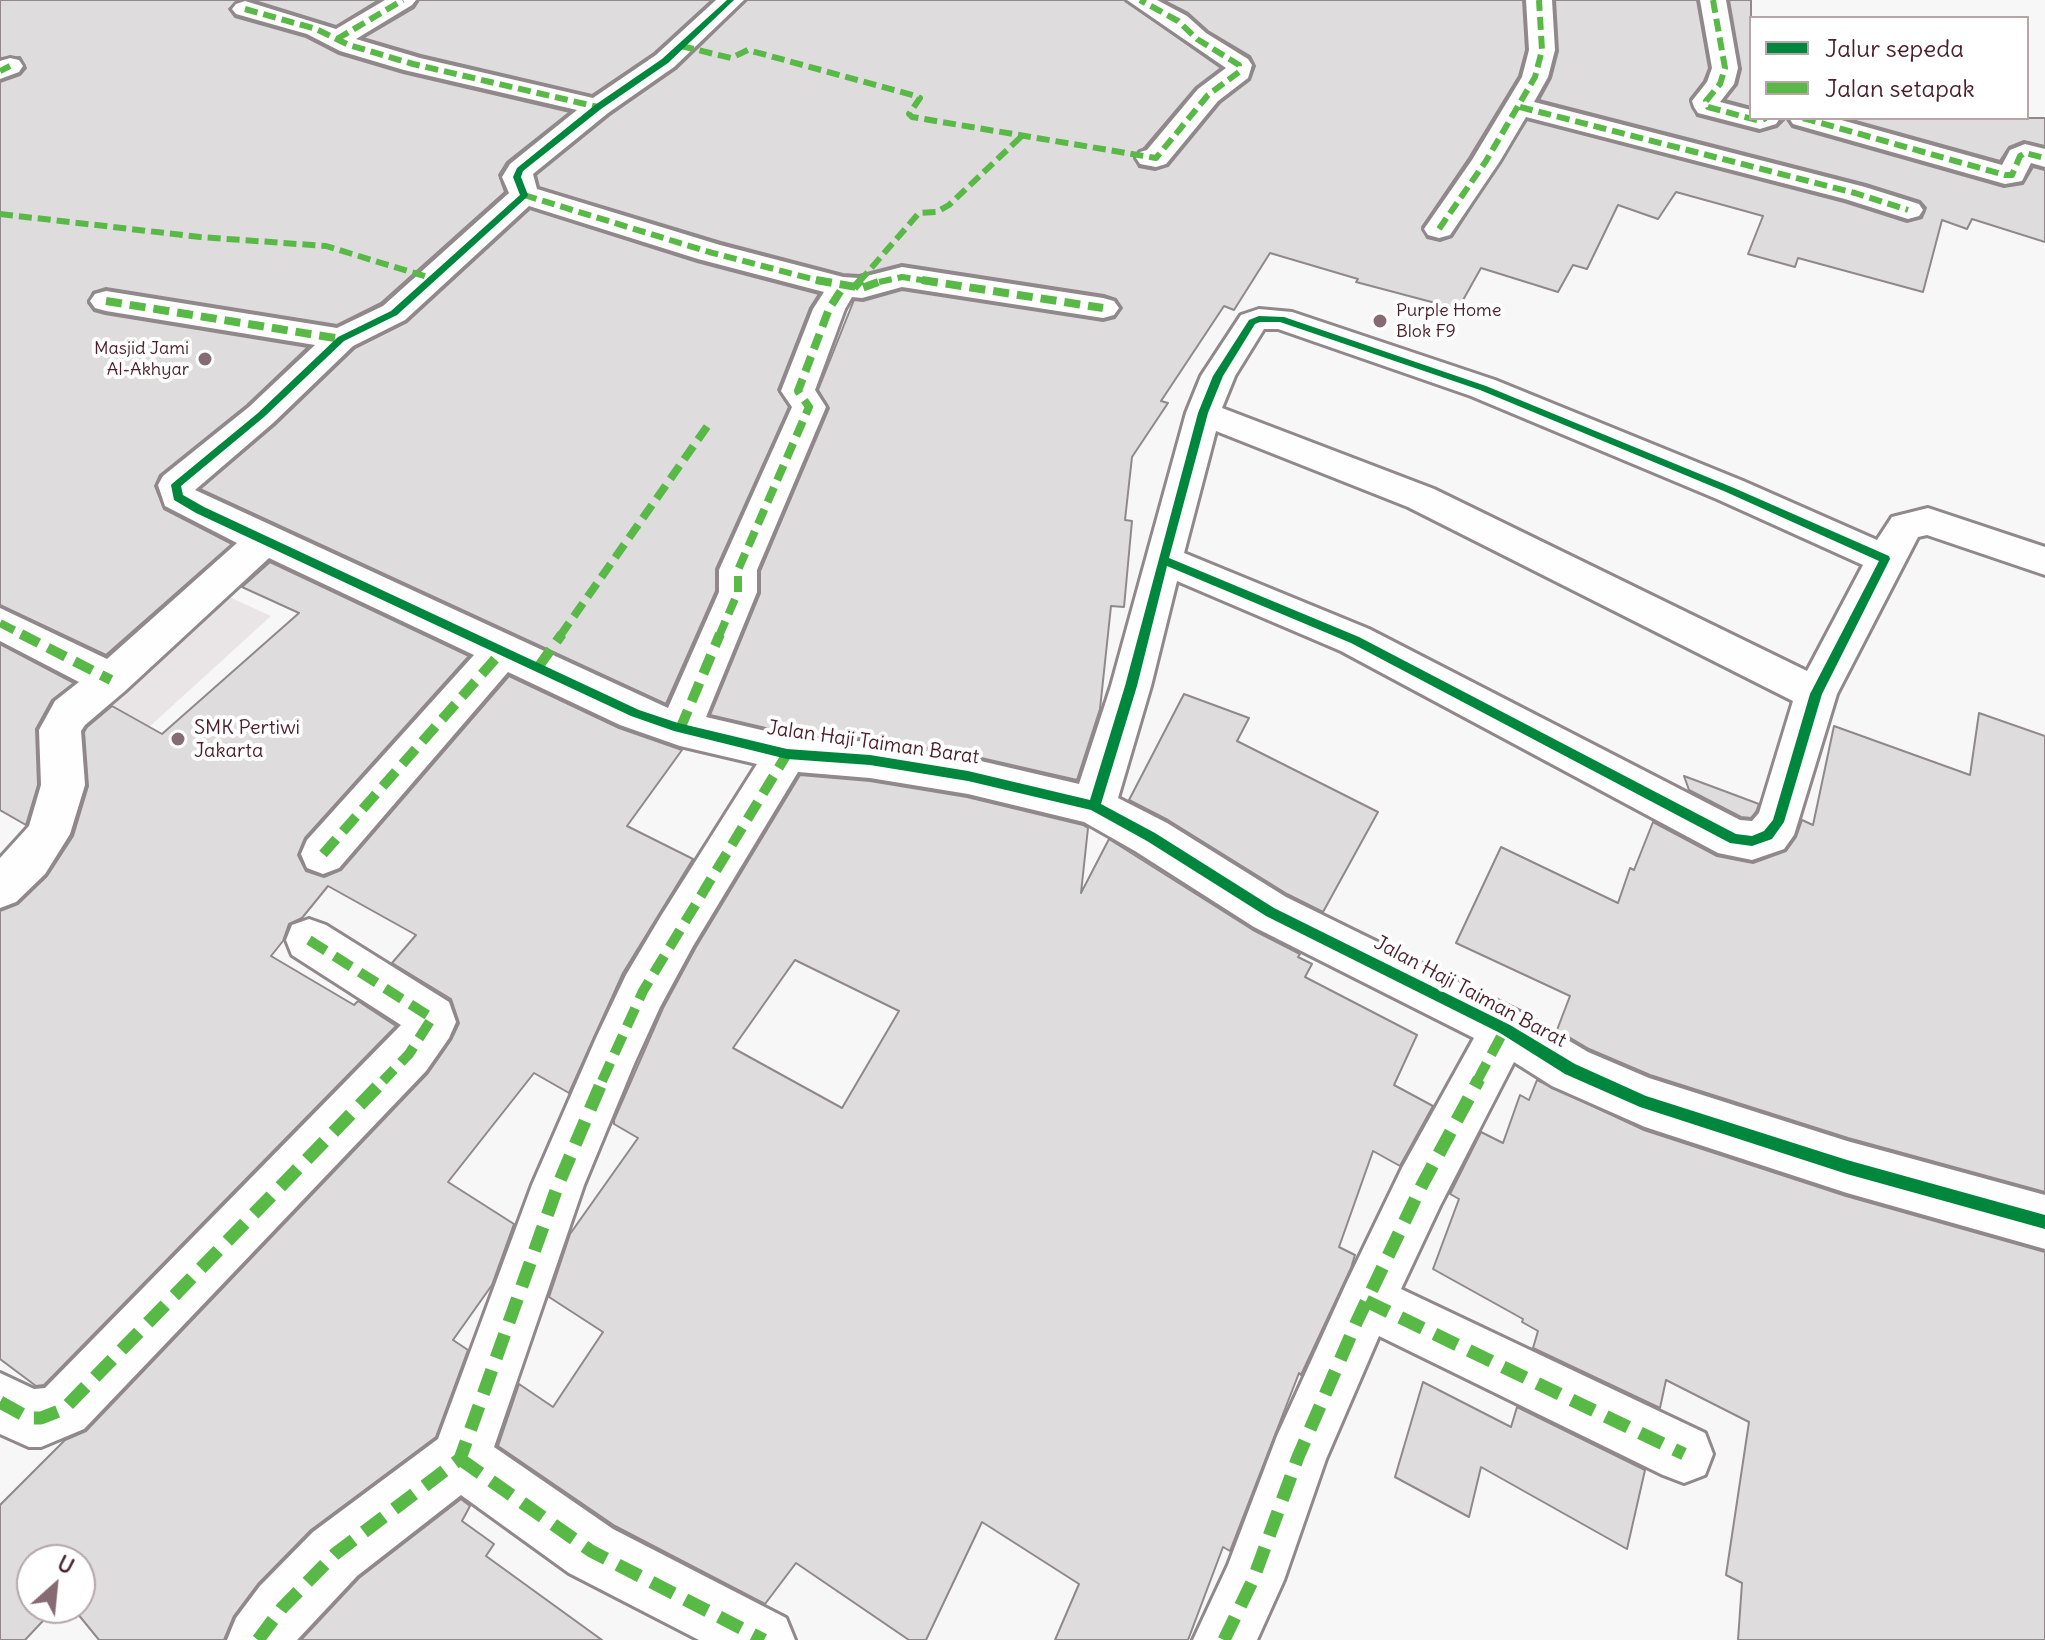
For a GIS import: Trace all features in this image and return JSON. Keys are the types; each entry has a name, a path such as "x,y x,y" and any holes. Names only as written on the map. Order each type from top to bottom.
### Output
{"street":[{"path":"337,39 403,0"},
{"path":"731,0 665,61 598,107 520,170 517,177 524,195 709,252 843,287 862,288 902,277 1103,308"},
{"path":"1140,0 1178,21 1197,39 1239,65 1239,72 1208,95 1156,158 1150,158"},
{"path":"1439,229 1520,107 1535,77 1540,58 1539,0"},
{"path":"1713,0 1725,68 1720,84 1706,101 1708,107 1749,118"},
{"path":"245,9 316,29 413,64 598,107"},
{"path":"1520,107 1855,193 1908,210"},
{"path":"1810,120 2005,175 2012,175 2020,156 2025,153 2045,158"},
{"name":"Jalan Haji Taiman Barat","path":"524,195 394,313 341,339 261,415 176,485 178,497 635,713 680,729 787,754 870,760 968,776 1094,806 1151,837 1270,912 1505,1029 1570,1069 1645,1102 1847,1167 2045,1222"},
{"path":"680,729 738,592 738,570 809,407 798,391 829,309 843,287"},
{"path":"106,301 341,339"},
{"path":"1094,806 1131,686 1203,413 1218,376 1252,322 1271,317 1281,319 1483,388 1730,490 1885,559"},
{"path":"1203,413 1421,498 1816,694"},
{"path":"1163,560 1355,640 1734,839 1752,841 1768,835 1778,822 1816,694 1885,559 1905,527 1928,521 2045,561"},
{"path":"0,888 29,860 48,834 63,785 60,730 64,720 266,539"},
{"path":"0,623 111,680"},
{"path":"323,854 504,649"},
{"path":"258,1640 282,1608 335,1554 460,1459 558,1185 625,1029 677,931 787,754"},
{"path":"0,1402 29,1418 53,1415 64,1409 398,1066 432,1022 432,1018 309,940"},
{"path":"1224,1640 1253,1580 1298,1457 1366,1301 1421,1187 1505,1029"},
{"path":"1366,1301 1684,1454"},
{"path":"460,1459 591,1551 764,1640"}],"shaded area":[{"path":"225,595 271,616 137,738 90,715"}],"building":[{"path":"0,0 239,0 229,9 235,17 306,37 339,54 403,73 570,112 507,162 499,175 505,192 381,303 337,325 106,288 93,292 88,303 94,311 105,314 308,347 247,405 160,475 155,486 164,509 232,544 106,655 0,605 0,82 20,75 26,68 20,57 0,58"},
{"path":"252,0 379,0 336,26"},
{"path":"419,0 712,0 654,53 592,95 421,55 363,38 414,8"},
{"path":"747,0 1124,0 1221,68 1196,87 1134,156 1139,167 1155,170 1168,166 1220,103 1250,80 1255,66 1250,56 1208,31 1188,13 1163,0 1523,0 1526,50 1519,76 1422,227 1427,238 1440,241 1452,237 1527,120 1844,202 1907,222 1922,218 1926,208 1920,201 1866,184 1539,100 1551,78 1558,51 1555,0 1697,0 1709,68 1704,81 1690,99 1697,116 1759,132 1777,127 1787,120 1792,127 2004,187 2023,184 2033,167 2045,170 2045,242 1972,219 1967,229 1942,220 1923,292 1798,258 1795,267 1748,254 1763,216 1676,192 1658,219 1618,205 1587,269 1573,265 1558,292 1481,268 1458,309 1356,282 1358,279 1270,253 1234,310 1224,306 1161,401 1168,403 1132,457 1125,520 1132,521 1124,607 1111,606 1100,709 1077,780 968,755 870,739 787,733 710,715 760,593 760,571 829,408 818,390 854,300 863,301 902,290 1103,321 1115,318 1122,308 1116,299 1104,295 902,264 859,275 843,274 721,242 539,187 536,175 610,115 676,69"},
{"path":"1729,0 1751,0 1749,106 1725,100 1737,85 1741,69"},
{"path":"2045,118 2045,146 2024,141 2009,147 2000,161 1852,120"},
{"path":"530,209 697,262 819,294 810,308 778,390 789,407 716,569 716,591 666,704 200,489 275,425 355,348 407,322"},
{"path":"270,562 469,656 305,838 298,855 306,871 324,877 341,870 509,676 619,728 682,750 627,826 693,859 623,973 569,1093 534,1073 448,1182 514,1224 492,1285 453,1340 468,1350 436,1437 311,1530 258,1584 234,1616 224,1640 99,1640 86,1624 96,1624 96,1544 16,1544 16,1624 40,1624 25,1640 0,1640 0,1505 65,1440 86,1431 428,1073 459,1023 451,999 392,963 416,935 328,886 302,918 289,924 283,941 271,956 354,1005 358,1001 396,1026 44,1385 36,1386 0,1359 0,911 18,904 47,876 73,836 88,786 84,732 87,727 112,706 162,734 299,613 242,587"},
{"path":"0,644 74,683 52,700 36,729 38,785 26,825 0,810"},
{"path":"1184,694 1249,718 1237,741 1378,812 1323,912 1287,894 1168,820 1129,800"},
{"path":"1979,713 2045,736 2045,1192 1848,1138 1650,1075 1589,1049 1557,1030 1570,996 1456,943 1501,847 1618,903 1630,868 1634,870 1653,822 1717,856 1753,863 1786,851 1796,837 1802,820 1813,825 1834,726 1970,775"},
{"path":"800,775 870,781 967,797 1083,825 1088,828 1081,893 1109,839 1253,930 1300,954 1298,957 1312,964 1305,977 1417,1035 1394,1085 1433,1106 1400,1166 1373,1151 1339,1247 1355,1255 1351,1268 1301,1375 1299,1373 1230,1551 1223,1547 1188,1640 1055,1640 1079,1584 982,1522 926,1640 909,1640 796,1563 765,1604 615,1526 498,1446 519,1384 553,1407 603,1332 549,1297 570,1234 638,1138 614,1124 614,1120 663,1008 696,947","holes":["795,960 899,1011 842,1108 733,1048"]},
{"path":"1684,776 1759,804 1756,812 1751,818 1741,817 1689,790"},
{"path":"1537,1080 1644,1130 1846,1196 2045,1252 2045,1640 1738,1640 1742,1583 1726,1575 1749,1422 1666,1380 1660,1408 1533,1348 1538,1331 1522,1322 1523,1319 1433,1269 1459,1199 1450,1194 1481,1132 1503,1143 1520,1095 1529,1100"},
{"path":"1423,1382 1511,1427 1517,1407 1645,1470 1627,1549 1481,1467 1469,1517 1395,1477"},
{"path":"461,1499 470,1506 462,1521 494,1544 486,1556 602,1640 301,1640 359,1578"}],"marked path":[{"path":"337,39 403,0"},
{"path":"681,46 731,58 748,50 916,96 920,98 909,114 912,117 1156,158 1208,95 1239,72 1239,65 1197,39 1178,21 1140,0"},
{"path":"1439,229 1486,161 1535,77 1542,50 1539,0"},
{"path":"1713,0 1725,68 1720,84 1706,101 1708,107 1749,118"},
{"path":"245,9 316,29 349,45 413,64 598,107"},
{"path":"0,71 10,66"},
{"path":"1520,107 1855,193 1908,210"},
{"path":"1756,120 1762,120"},
{"path":"1810,120 2005,175 2012,175 2020,156 2025,153 2045,158"},
{"path":"854,288 919,213 937,212 949,205 1024,134"},
{"path":"524,195 709,252 843,287 862,288 902,277 1103,308"},
{"path":"0,214 200,237 326,246 434,279"},
{"path":"680,729 738,592 738,570 809,407 798,391 829,309 843,287"},
{"path":"106,301 341,339"},
{"path":"539,666 711,421"},
{"path":"0,623 111,680"},
{"path":"323,854 504,649"},
{"path":"258,1640 282,1608 335,1554 460,1459 558,1185 613,1055 643,991 677,931 787,754"},
{"path":"0,1402 29,1418 41,1418 64,1409 409,1054 432,1022 432,1018 309,940"},
{"path":"1224,1640 1253,1580 1298,1457 1357,1321 1421,1187 1505,1029"},
{"path":"1366,1301 1684,1454"},
{"path":"460,1459 591,1551 764,1640"}],"cycle path":[{"path":"731,0 665,61 598,107 520,170 517,177 524,195 394,313 341,339 261,415 176,485 178,497 635,713 678,728 787,754 870,760 968,776 1094,806 1151,837 1270,912 1505,1029 1570,1069 1645,1102 1847,1167 2045,1222"},
{"path":"1094,806 1131,686 1163,560 1203,413 1218,376 1252,322 1259,319 1281,319 1483,388 1730,490 1885,559 1816,694 1778,822 1768,835 1752,841 1734,839 1355,640 1163,560"}],"place":[{"name":"Purple Home Blok F9","path":"1380,321"},
{"name":"Masjid Jami Al-Akhyar","path":"205,359"},
{"name":"SMK Pertiwi Jakarta","path":"178,739"}]}
